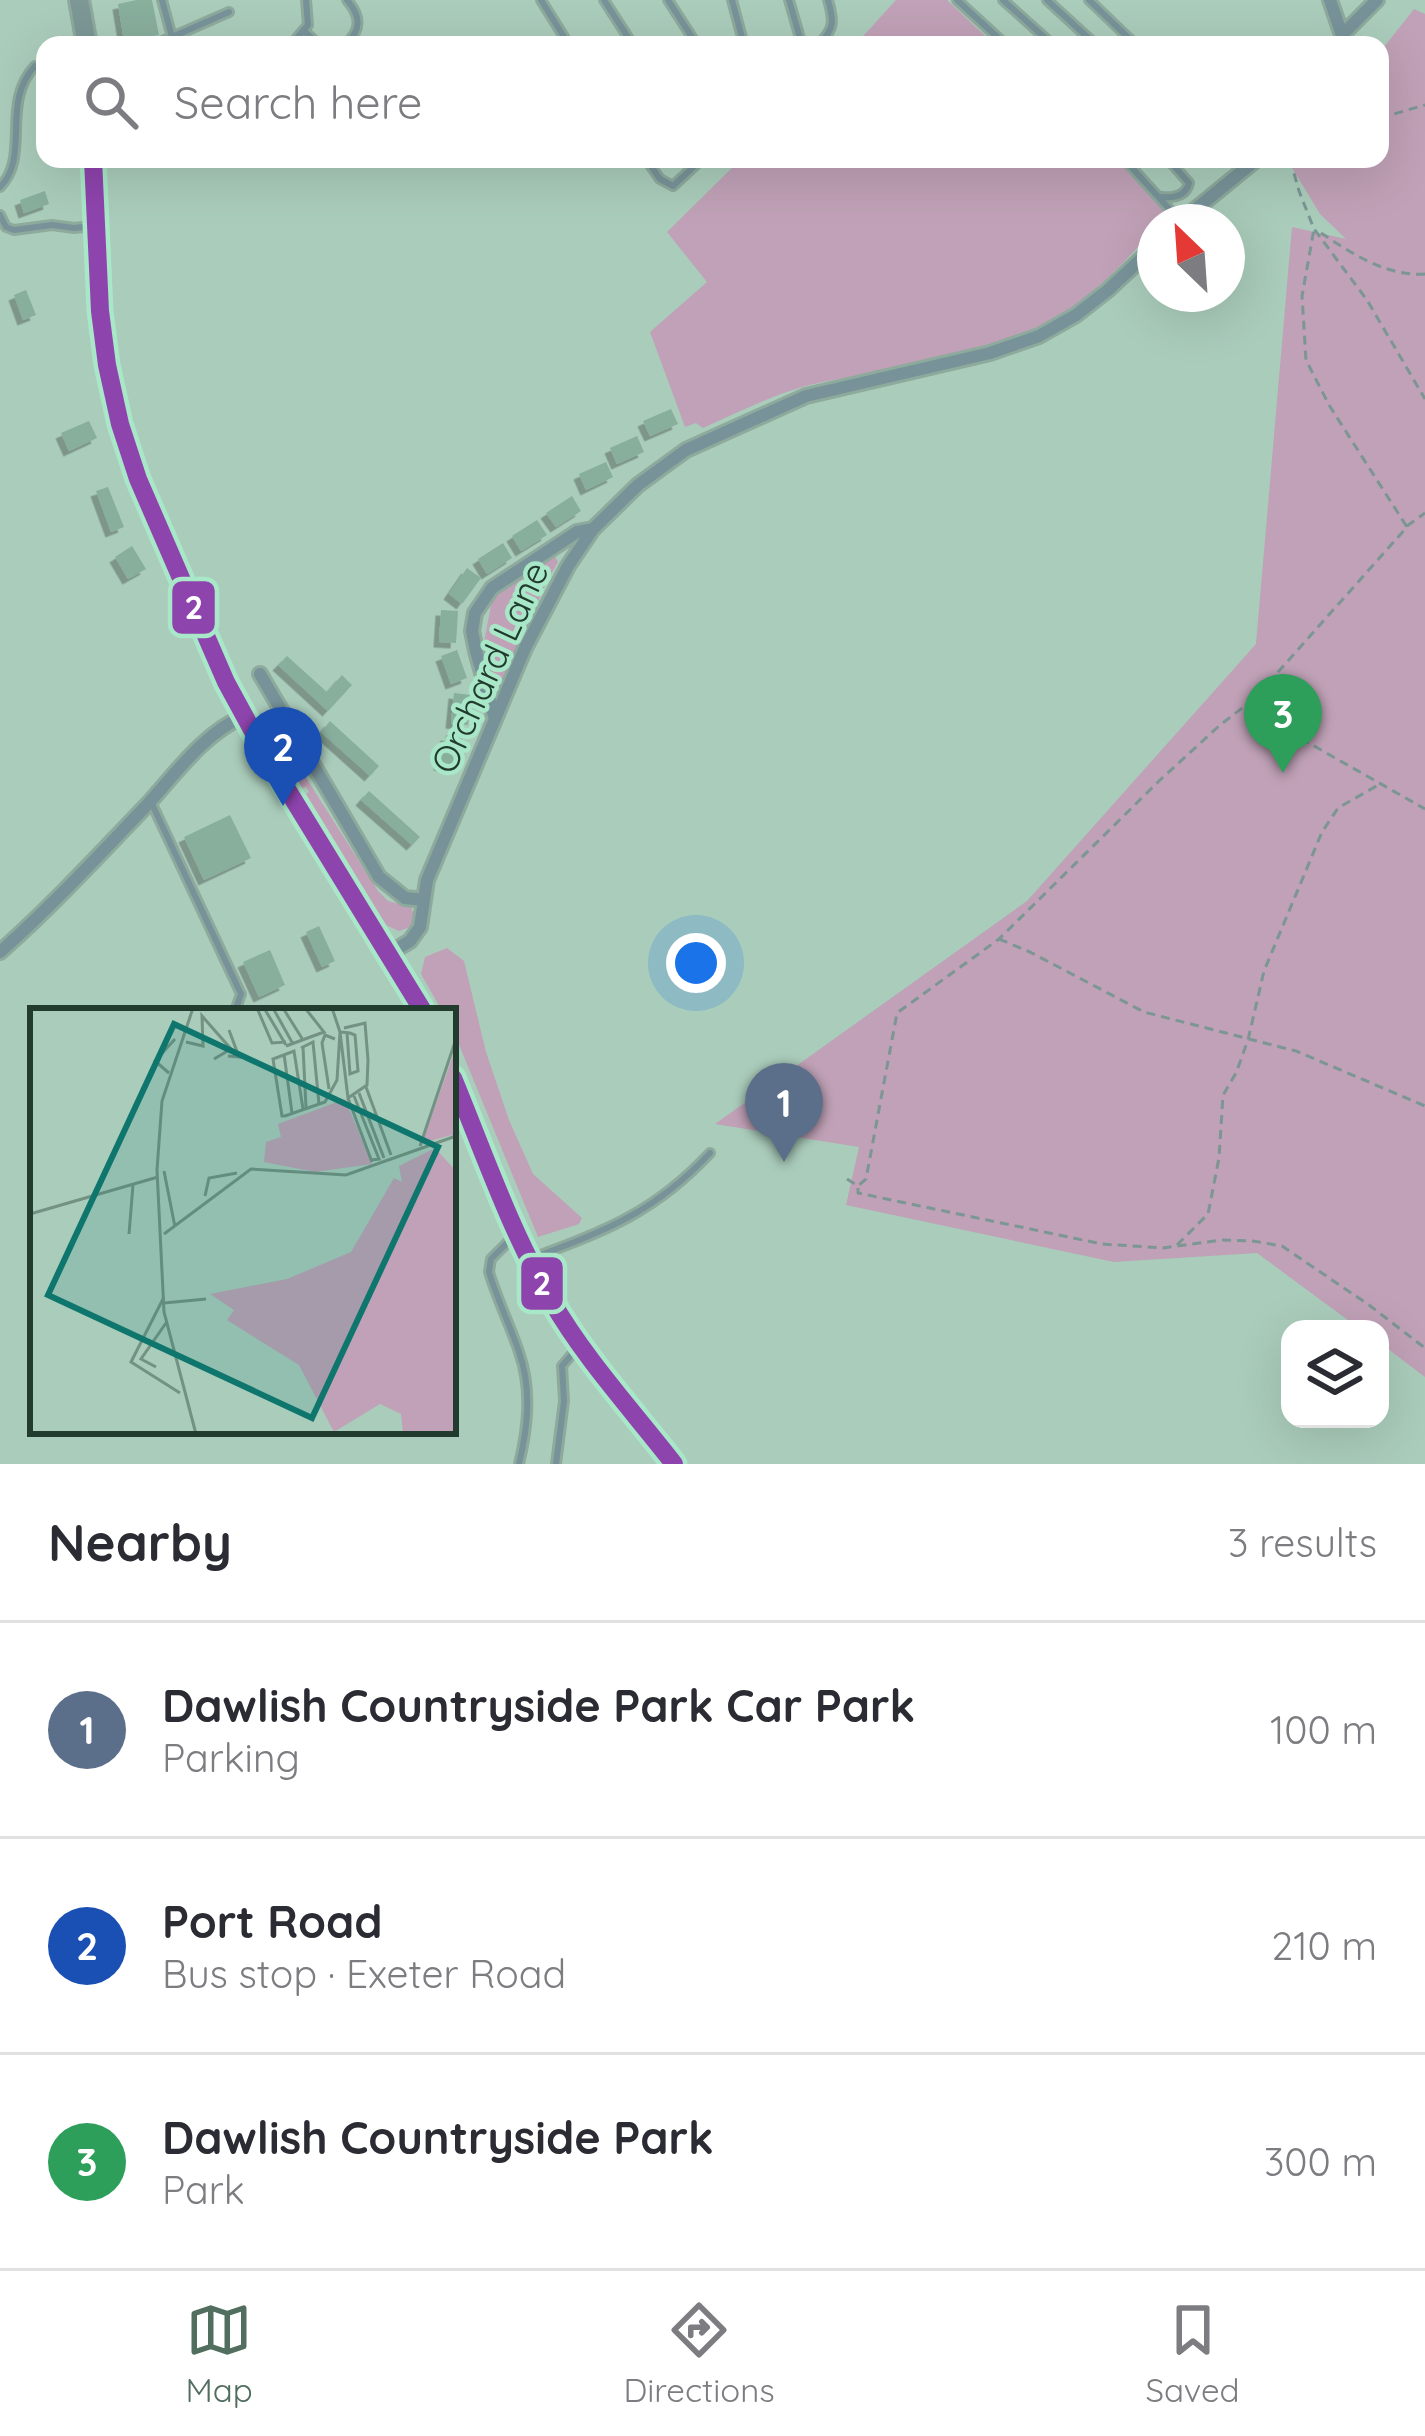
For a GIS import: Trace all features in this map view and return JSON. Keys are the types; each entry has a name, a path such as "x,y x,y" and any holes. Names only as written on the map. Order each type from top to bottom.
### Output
{"main road":[{"path":"79,0 85,36"},
{"path":"94,168 106,365 138,479 244,716 421,1008"},
{"path":"456,1085 551,1301 674,1464"}],"street":[{"path":"1330,0 1341,36"},
{"path":"1346,36 1377,0"},
{"path":"1202,204 1246,168"},
{"name":"Orchard Lane","path":"390,953 416,934 428,880 525,648 557,586 593,529 638,485 686,449 806,396 990,353 1039,336 1076,314 1137,263"},
{"path":"495,717 472,631 475,613 492,588 577,532 593,529"},
{"path":"260,674 379,877 404,898 424,900"},
{"path":"0,952 221,728 244,716"},
{"path":"263,750 293,733"}],"lane":[{"path":"162,0 172,36"},
{"path":"299,36 308,25 306,0"},
{"path":"347,0 357,12 352,36"},
{"path":"541,0 563,36"},
{"path":"604,0 627,36"},
{"path":"668,0 691,36"},
{"path":"732,0 742,36"},
{"path":"789,0 799,36"},
{"path":"828,0 834,25 828,36"},
{"path":"957,0 996,36"},
{"path":"1003,0 1043,36"},
{"path":"1047,0 1086,36"},
{"path":"1089,0 1127,36"},
{"path":"174,36 229,12"},
{"path":"304,31 309,36"},
{"path":"0,187 10,175 14,89 35,66"},
{"path":"652,168 667,185 674,186 693,168"},
{"path":"1132,168 1165,204"},
{"path":"1158,196 1182,195 1187,190 1186,176 1178,168"},
{"path":"0,215 14,230 96,225"},
{"path":"151,800 242,994 237,1008"},
{"path":"530,1259 641,1212 681,1184 710,1153"},
{"path":"518,1232 491,1259 489,1271 526,1381 528,1411 519,1464"},
{"path":"556,1464 564,1401 562,1366 580,1345"}],"path":[{"path":"1389,115 1425,105"},
{"path":"1293,168 1314,229 1367,299 1425,399"},
{"path":"1314,229 1360,259 1410,276 1425,274"},
{"path":"1314,229 1302,296 1306,360 1329,405 1407,527"},
{"path":"1425,513 1407,527 1254,699 1159,782 999,939 897,1013 866,1179 858,1193 1102,1244 1176,1246 1253,1240 1282,1246 1425,1348"},
{"path":"1254,699 1293,734 1425,809"},
{"path":"1176,1246 1208,1214 1220,1158 1223,1095 1248,1040 1264,971 1322,832 1338,808 1380,784"},
{"path":"999,939 1144,1012 1296,1052 1425,1106"},
{"path":"847,1179 859,1186"}],"shaded area":[{"path":"896,0 947,0 985,36 863,36"},
{"path":"1414,9 1425,14 1425,1377 1389,1350 1389,1320 1348,1320 1257,1253 1114,1262 846,1205 859,1147 715,1124 1027,901 1256,644 1292,227 1346,239 1320,214 1292,168 1389,168 1389,41"},
{"path":"732,168 1124,168 1158,204 1137,204 1137,248 1120,266 1067,311 1026,334 941,361 808,386 703,428 696,423 685,427 650,332 707,282 667,232"},
{"path":"551,556 558,562 501,687 494,687 481,652 492,596"},
{"path":"288,746 301,760 301,770 378,891 388,901 411,907 415,918 411,927 399,931 386,925 306,787 302,788 280,752"},
{"path":"447,948 464,961 486,1052 509,1120 533,1174 582,1218 579,1224 538,1237 456,1037 456,1008 440,1008 421,974 425,957"}],"building":[{"path":"152,0 159,35 123,36 118,4"},
{"path":"45,191 49,204 24,213 20,200"},
{"path":"26,290 36,315 23,320 14,295"},
{"path":"671,409 678,424 650,436 643,421"},
{"path":"89,421 97,438 69,451 61,433"},
{"path":"637,436 644,452 617,464 610,448"},
{"path":"606,462 613,477 586,490 579,474"},
{"path":"108,487 124,527 111,532 96,491"},
{"path":"572,496 581,511 556,527 546,513"},
{"path":"537,520 547,535 521,551 512,536"},
{"path":"503,543 512,558 487,574 478,559"},
{"path":"132,546 146,569 128,579 115,557"},
{"path":"467,568 481,578 462,604 449,594"},
{"path":"441,610 458,611 456,643 439,642"},
{"path":"457,650 467,678 451,684 441,656"},
{"path":"287,656 327,692 342,675 352,685 328,711 278,665"},
{"path":"454,693 471,695 468,725 451,723"},
{"path":"330,721 379,766 370,776 321,732"},
{"path":"446,735 463,739 456,768 439,765"},
{"path":"369,791 420,837 412,845 361,800"},
{"path":"230,815 251,858 204,880 184,837"},
{"path":"319,926 335,961 322,967 306,932"},
{"path":"270,950 285,985 259,997 243,962"}],"transit line":[{"name":"2","path":"93,168 107,365 138,479 226,682 421,1008"},
{"name":"2","path":"456,1085 510,1219 551,1300 594,1364 674,1464"}],"place":[{"name":"Dawlish Countryside Park","path":"1283,773"},
{"name":"Port Road","path":"283,806"},
{"name":"Dawlish Countryside Park Car Park","path":"784,1162"}]}
